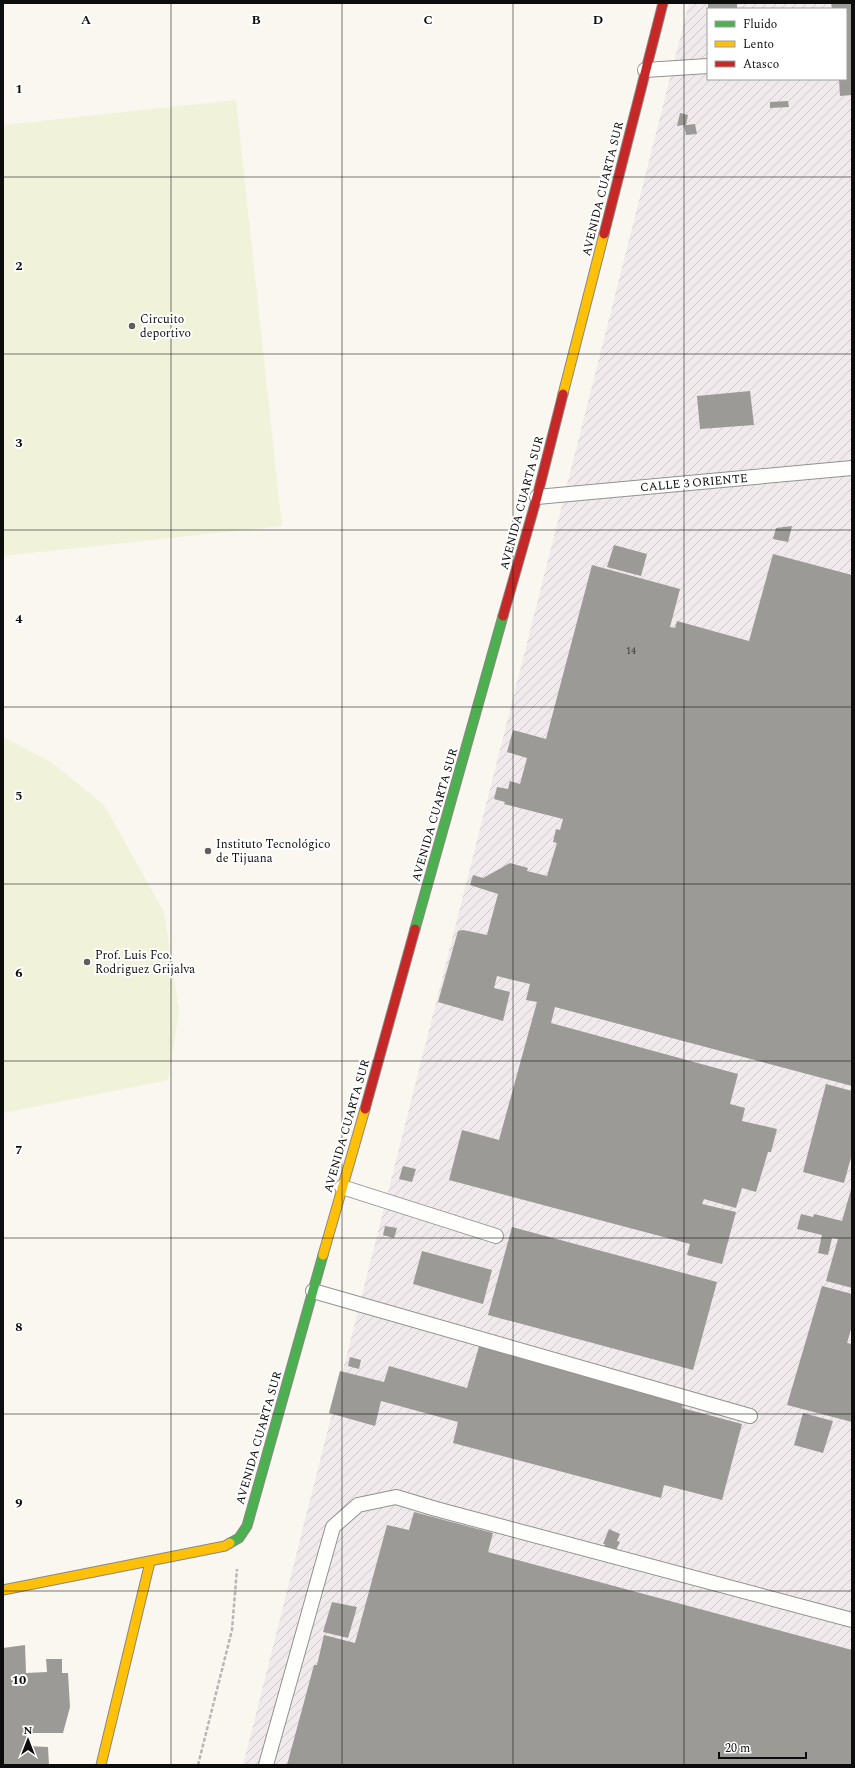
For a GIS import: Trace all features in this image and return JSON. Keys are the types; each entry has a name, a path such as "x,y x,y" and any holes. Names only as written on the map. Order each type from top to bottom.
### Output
{"street":[{"name":"AVENIDA CUARTA SUR","path":"239,1538 247,1526 537,497 663,3"},
{"path":"3,1590 225,1546 239,1538"},
{"path":"101,1765 150,1562"}],"lane":[{"path":"646,70 707,66"},
{"name":"CALLE 3 ORIENTE","path":"537,497 852,468"},
{"path":"342,1187 496,1236"},
{"path":"313,1291 750,1416"},
{"path":"266,1765 334,1527 358,1505 396,1497 852,1620"}],"path":[{"path":"198,1765 232,1630 239,1538"}],"shaded area":[{"path":"689,3 852,3 852,1765 243,1765"}],"green space":[{"name":"Circuito deportivo","path":"236,100 282,526 3,556 3,125"},
{"name":"Prof. Luis Fco. Rodriguez Grijalva","path":"3,737 51,762 104,805 164,912 179,1011 168,1080 3,1113"}],"building":[{"path":"708,3 737,3 737,8 708,8"},
{"path":"831,3 852,3 852,95 840,96 839,80 847,80 847,8 832,8"},
{"path":"788,101 789,107 770,108 770,102"},
{"path":"680,113 688,115 686,125 695,124 697,134 686,135 684,125 677,126"},
{"path":"750,391 754,425 700,429 697,396"},
{"path":"792,526 788,542 773,539 776,528"},
{"path":"614,545 647,554 641,576 607,567"},
{"path":"773,554 852,575 852,1086 555,1007 551,1023 738,1074 730,1104 745,1108 742,1121 777,1129 771,1152 768,1152 756,1192 742,1188 736,1208 704,1199 702,1204 736,1212 722,1264 687,1255 690,1244 449,1180 462,1130 499,1140 537,1002 526,1000 530,984 497,976 494,988 510,992 503,1021 438,1002 458,931 463,930 487,935 498,894 470,885 473,875 483,878 510,863 528,868 527,871 547,876 557,843 553,842 556,829 560,830 563,819 504,804 505,802 494,799 497,787 508,789 510,781 520,784 527,758 507,752 513,730 546,739 592,565 680,589 670,627 675,628 677,621 749,641"},
{"path":"826,1084 852,1091 852,1154 844,1183 803,1172"},
{"path":"403,1166 416,1169 412,1182 399,1179"},
{"path":"852,1186 852,1288 826,1281 838,1239 832,1238 828,1255 818,1253 822,1235 797,1229 801,1214 813,1217 814,1214 842,1221"},
{"path":"385,1226 397,1228 394,1238 383,1235"},
{"path":"512,1227 717,1282 693,1370 488,1315"},
{"path":"422,1251 492,1270 483,1304 413,1284"},
{"path":"822,1286 852,1294 852,1326 847,1343 852,1344 852,1422 787,1405"},
{"path":"480,1343 685,1398 682,1408 742,1424 722,1500 664,1485 661,1498 453,1443 458,1422 381,1401 375,1426 329,1413 340,1371 384,1382 389,1366 467,1388"},
{"path":"350,1357 361,1360 359,1369 348,1366"},
{"path":"803,1413 833,1421 823,1453 794,1445"},
{"path":"414,1512 493,1533 488,1552 852,1650 852,1765 287,1765 314,1665 317,1665 324,1635 355,1643 387,1525 409,1530"},
{"path":"609,1529 620,1534 617,1541 620,1542 616,1550 604,1547 605,1544 603,1544"},
{"path":"332,1602 357,1607 348,1638 323,1632"},
{"path":"25,1645 26,1673 47,1672 46,1659 62,1659 62,1673 68,1673 70,1707 63,1733 26,1733 27,1746 48,1747 49,1765 3,1765 3,1648"}],"traffic: fast":[{"path":"415,929 503,616"},
{"path":"230,1543 239,1538 247,1526 323,1255"}],"traffic: slow":[{"path":"563,394 604,234"},
{"path":"323,1255 365,1109"},
{"path":"3,1590 225,1546 230,1543"},
{"path":"101,1765 150,1562"}],"traffic: jam":[{"path":"604,234 663,3"},
{"path":"503,616 537,497 563,394"},
{"path":"365,1109 415,929"}],"place":[{"name":"Circuito deportivo","path":"132,326"},
{"name":"Instituto Tecnológico de Tijuana","path":"208,851"},
{"name":"Prof. Luis Fco. Rodriguez Grijalva","path":"87,962"}]}
